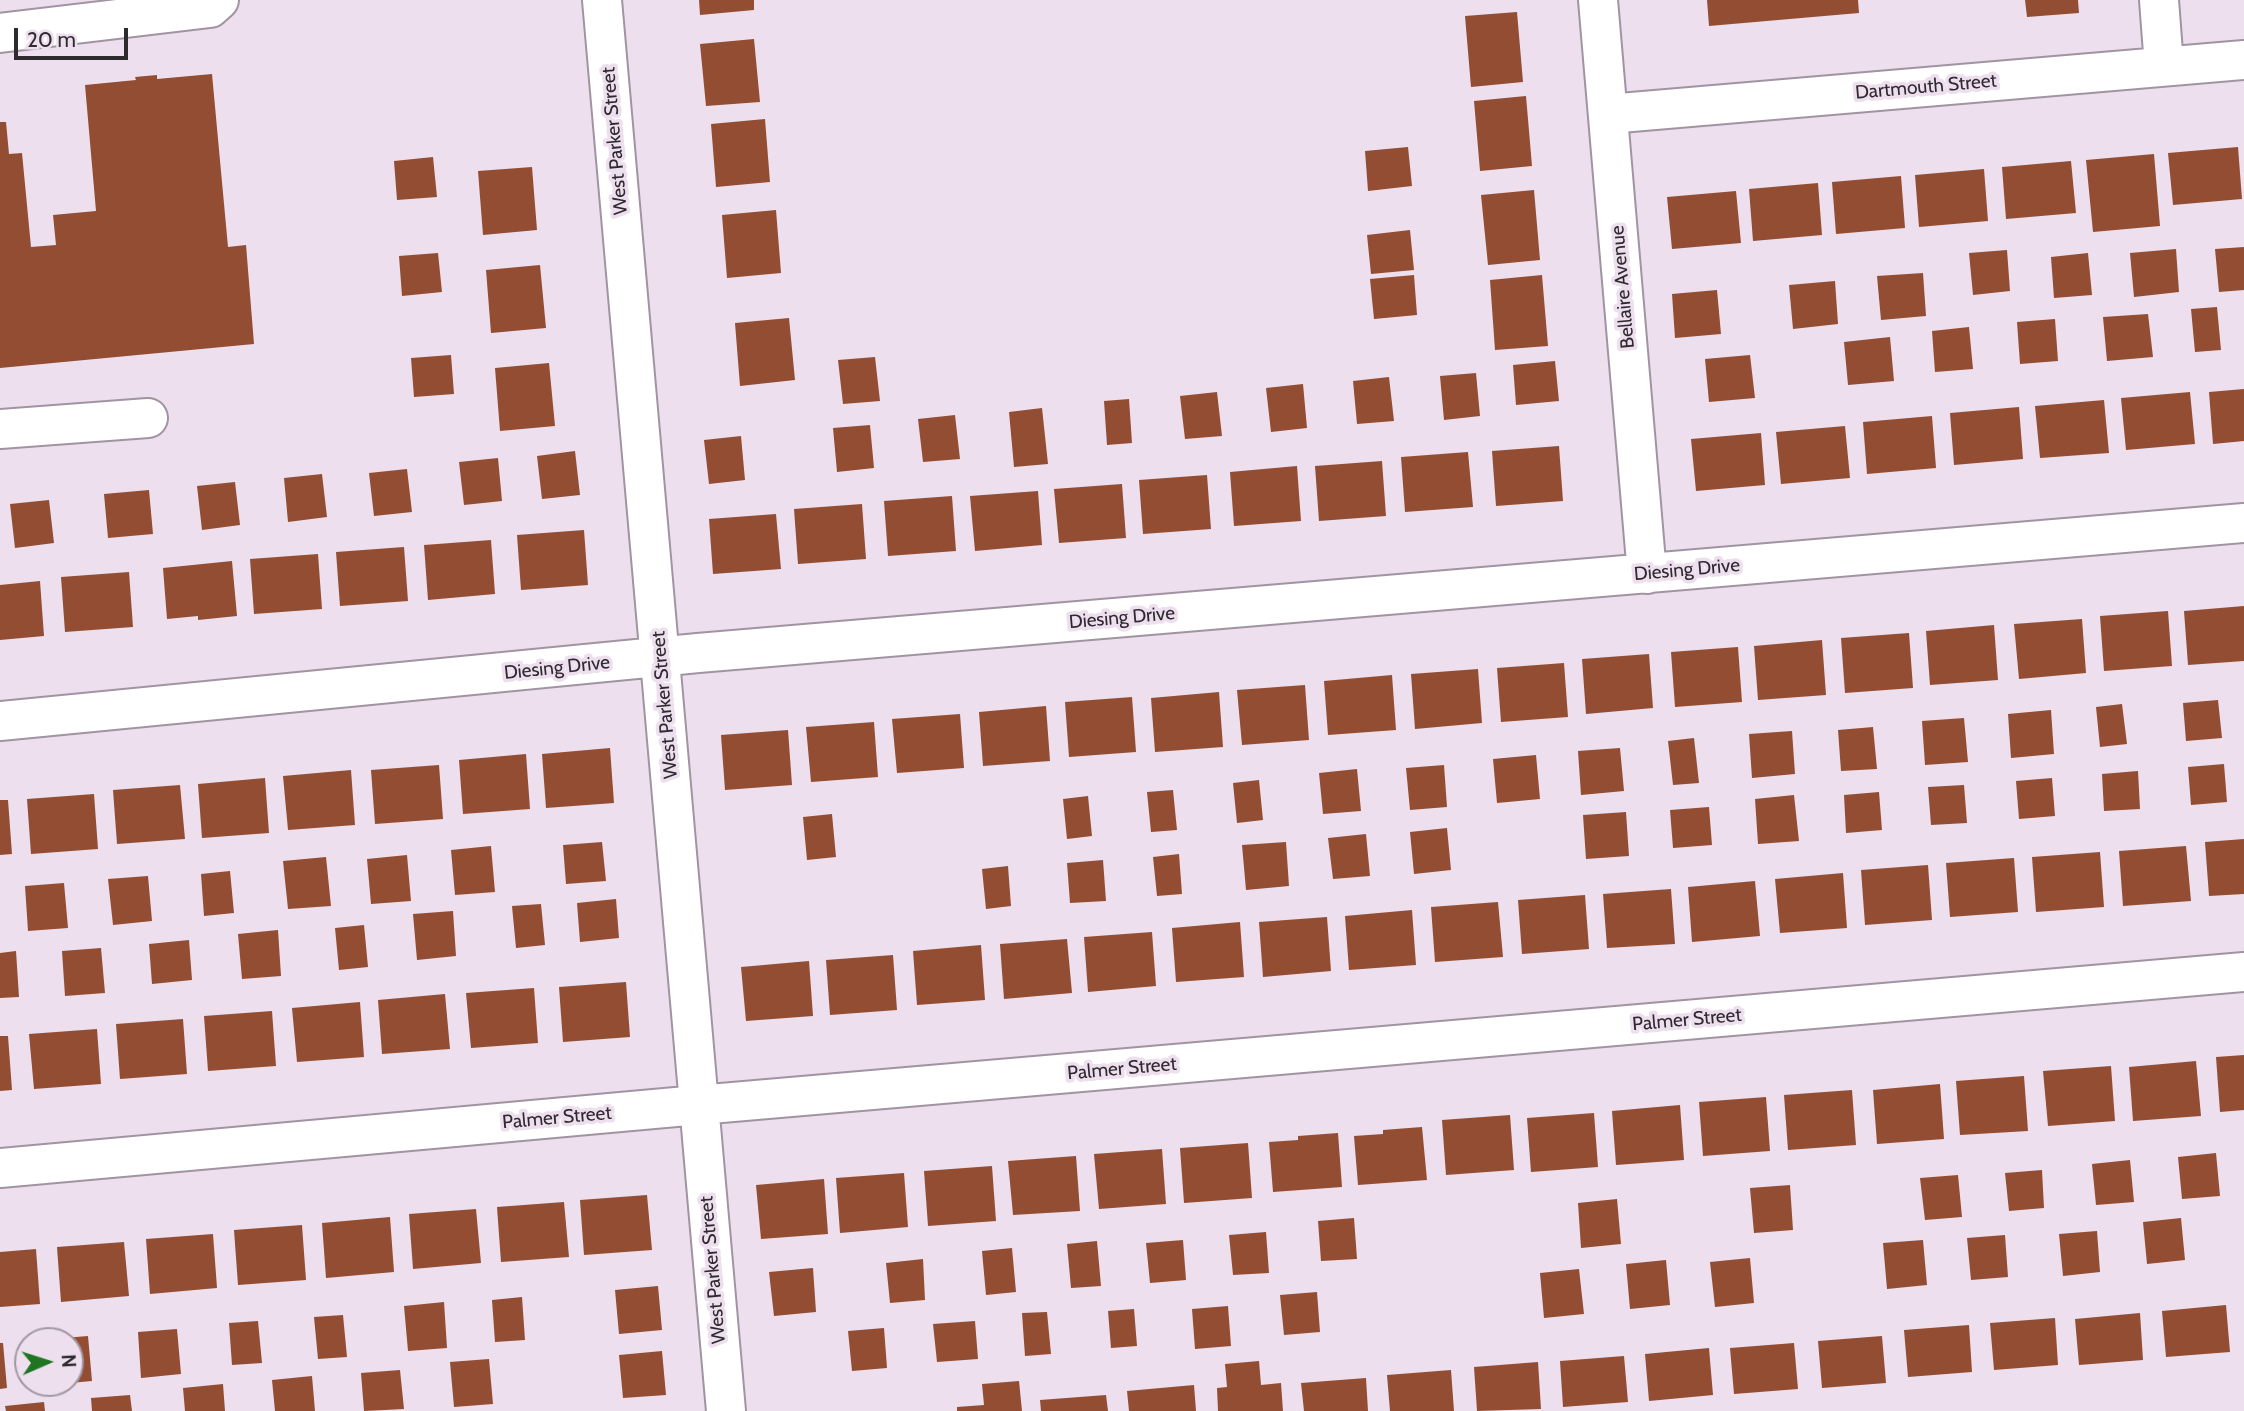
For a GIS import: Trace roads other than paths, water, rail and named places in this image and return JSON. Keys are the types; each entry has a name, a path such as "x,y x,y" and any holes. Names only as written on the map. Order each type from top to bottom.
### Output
{"street":[{"path":"7,21 210,8 219,0"},
{"name":"West Parker Street","path":"602,0 726,1411"},
{"name":"Bellaire Avenue","path":"1598,0 1647,574"},
{"path":"2159,0 2164,66"},
{"name":"Dartmouth Street","path":"1608,114 2244,60"},
{"path":"0,429 148,418"},
{"name":"Diesing Drive","path":"0,721 661,657 2244,523"},
{"name":"Palmer Street","path":"0,1168 2244,972"}]}
